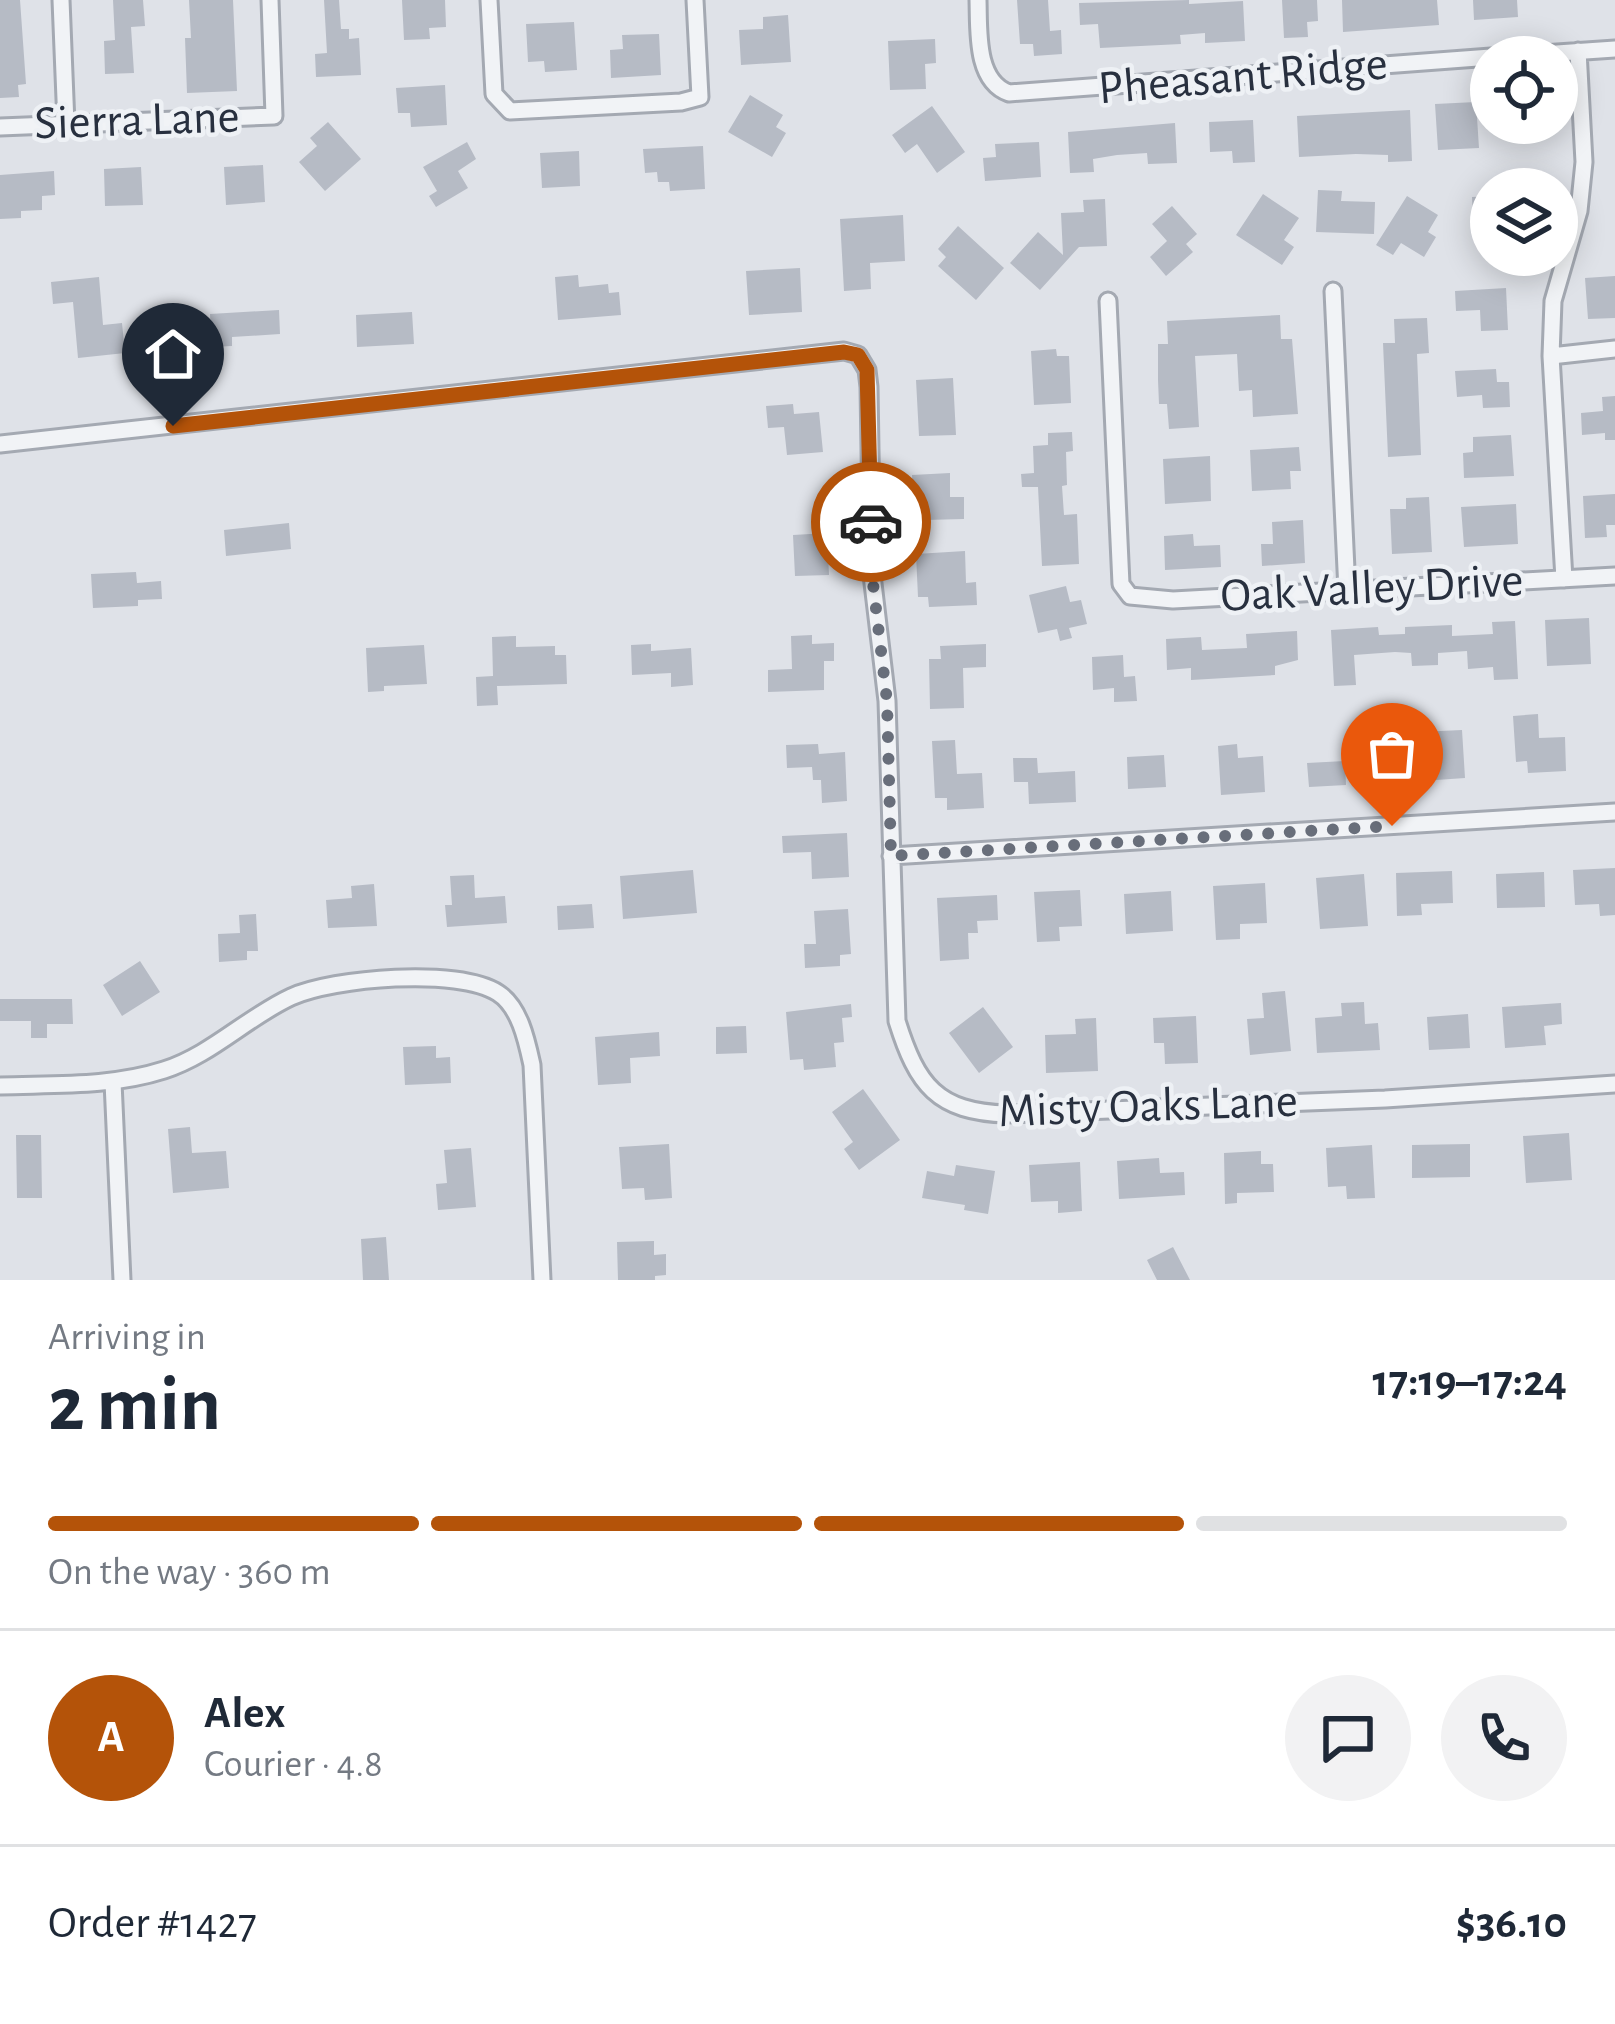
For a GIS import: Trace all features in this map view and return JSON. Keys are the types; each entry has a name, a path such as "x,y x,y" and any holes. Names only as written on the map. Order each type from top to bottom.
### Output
{"street":[{"path":"61,0 66,124"},
{"name":"Sierra Lane","path":"0,127 274,116 270,0"},
{"path":"489,0 494,94 510,111 700,97 695,0"},
{"name":"Pheasant Ridge","path":"978,0 985,67 996,87 1009,93 1470,59"},
{"name":"Pheasant Ridge","path":"1578,51 1615,49"},
{"path":"1564,579 1551,356 1553,301 1579,212 1584,162 1578,51"},
{"path":"1334,291 1347,591"},
{"name":"Oak Valley Drive","path":"1108,301 1121,584 1130,596 1173,600 1615,576"},
{"path":"1551,356 1615,349"},
{"name":"Misty Oaks Lane","path":"0,444 844,352 858,355 867,370 869,387 872,575 887,701 896,1021 909,1060 938,1097 956,1108 1007,1114 1615,1084"},
{"path":"891,856 1615,812"},
{"path":"0,1086 113,1082 191,1060 289,998 352,982 413,977 487,988 508,1002 526,1037 532,1066 542,1280"},
{"path":"113,1082 122,1280"}],"building":[{"path":"0,0 20,0 26,84 18,85 19,97 0,98"},
{"path":"113,0 143,0 145,26 131,27 134,73 105,74 104,41 115,40"},
{"path":"189,0 233,0 237,91 187,93"},
{"path":"324,0 339,0 341,29 349,29 349,39 359,38 361,75 316,77 315,54 327,53"},
{"path":"402,0 445,0 446,27 429,28 430,39 404,40"},
{"path":"1017,0 1048,0 1050,31 1061,30 1062,54 1034,56 1033,44 1020,44"},
{"path":"1189,0 1189,4 1243,1 1245,41 1205,43 1205,33 1180,35 1181,44 1100,48 1098,24 1080,25 1079,3"},
{"path":"1282,0 1317,0 1318,21 1307,22 1308,37 1284,38"},
{"path":"1342,0 1437,0 1439,25 1343,32"},
{"path":"1473,0 1517,0 1518,17 1474,20"},
{"path":"788,15 791,62 741,65 739,30 763,29 763,17"},
{"path":"574,22 577,70 545,72 544,61 528,62 526,24"},
{"path":"659,34 661,75 611,78 610,50 623,49 622,35"},
{"path":"935,39 936,63 925,64 926,89 890,90 888,41"},
{"path":"445,85 447,125 411,127 410,113 398,113 396,88"},
{"path":"750,95 783,115 776,127 786,133 772,157 728,132"},
{"path":"1470,102 1470,144 1479,148 1438,150 1435,104"},
{"path":"932,106 965,152 937,173 917,144 905,153 892,135"},
{"path":"1410,110 1412,161 1388,162 1388,155 1299,157 1297,116"},
{"path":"1253,120 1255,162 1233,163 1232,151 1210,152 1209,122"},
{"path":"328,122 361,159 325,191 299,162 317,146 310,138"},
{"path":"1175,123 1177,163 1148,164 1147,153 1117,155 1093,159 1094,172 1070,173 1068,132"},
{"path":"467,142 476,159 458,171 468,188 436,207 429,196 437,191 423,167"},
{"path":"1039,142 1041,177 985,181 983,158 996,157 995,144"},
{"path":"703,146 705,189 670,191 669,182 658,182 657,172 645,173 643,149"},
{"path":"579,151 580,186 542,188 540,153"},
{"path":"263,165 265,202 226,205 224,167"},
{"path":"141,167 143,205 105,206 104,169"},
{"path":"54,171 55,195 42,196 42,210 0,219 0,175"},
{"path":"1318,190 1342,191 1341,201 1375,202 1374,234 1316,232"},
{"path":"1263,194 1299,218 1284,240 1294,247 1282,265 1236,235"},
{"path":"1407,196 1438,215 1428,232 1436,237 1424,257 1401,243 1393,255 1376,245"},
{"path":"1105,199 1107,246 1079,247 1040,290 1010,263 1038,232 1063,255 1061,213 1084,212 1083,200"},
{"path":"1172,206 1197,234 1186,244 1193,252 1166,276 1150,257 1167,241 1152,224"},
{"path":"903,215 905,261 870,263 871,289 844,291 840,219"},
{"path":"958,226 1004,268 976,300 938,266 946,257 938,249"},
{"path":"800,268 802,312 749,315 746,271"},
{"path":"578,275 579,287 608,284 609,293 619,292 621,315 558,320 555,277"},
{"path":"1615,276 1615,318 1588,319 1585,278"},
{"path":"99,277 103,325 122,323 125,353 78,358 73,302 53,304 51,282"},
{"path":"1506,288 1508,330 1481,331 1480,310 1456,311 1455,291"},
{"path":"279,310 280,334 232,337 232,346 212,347 210,314"},
{"path":"412,312 414,344 357,347 356,315"},
{"path":"1280,315 1281,339 1292,339 1298,414 1253,417 1252,390 1239,391 1237,354 1195,356 1199,427 1169,429 1167,404 1159,404 1158,380 1158,344 1168,344 1167,321"},
{"path":"1427,318 1429,353 1417,354 1421,455 1388,457 1383,343 1395,343 1394,319"},
{"path":"1056,349 1057,356 1069,356 1071,403 1034,405 1031,351"},
{"path":"1496,369 1497,382 1509,382 1510,407 1483,408 1482,395 1457,397 1455,371"},
{"path":"953,378 956,435 919,436 916,380"},
{"path":"1615,396 1615,440 1605,440 1605,433 1582,435 1581,413 1603,411 1602,397"},
{"path":"793,404 794,414 819,412 823,452 787,455 784,427 768,428 766,406"},
{"path":"1072,432 1073,451 1066,452 1067,485 1062,486 1064,515 1077,514 1079,564 1042,566 1038,487 1022,487 1021,474 1034,473 1033,446 1048,445 1048,433"},
{"path":"1511,435 1514,476 1464,478 1463,453 1473,452 1473,437"},
{"path":"1299,447 1301,471 1290,471 1291,489 1252,491 1250,450"},
{"path":"1210,456 1211,501 1165,504 1163,459"},
{"path":"950,473 950,497 964,497 964,519 925,520 924,513 914,514 912,475"},
{"path":"1615,494 1615,525 1606,525 1607,537 1585,538 1583,496"},
{"path":"1429,497 1432,552 1392,554 1390,509 1406,509 1406,498"},
{"path":"1516,504 1518,544 1464,547 1461,507"},
{"path":"1303,520 1305,563 1262,566 1261,544 1273,544 1272,522"},
{"path":"289,523 291,549 226,556 224,530"},
{"path":"827,533 829,575 795,576 793,535"},
{"path":"1193,534 1194,546 1220,545 1221,567 1165,570 1164,536"},
{"path":"965,551 966,583 976,582 977,605 929,607 928,597 918,597 916,554"},
{"path":"136,572 137,583 161,581 162,599 138,600 138,606 93,608 91,574"},
{"path":"1066,586 1070,602 1081,600 1087,624 1069,628 1072,638 1060,641 1057,629 1038,633 1029,595"},
{"path":"1589,618 1591,664 1547,666 1545,620"},
{"path":"1515,621 1518,679 1494,680 1493,667 1468,669 1467,651 1438,653 1438,665 1412,666 1411,653 1395,652 1354,655 1356,685 1334,686 1331,630 1378,627 1379,635 1405,634 1405,627 1452,625 1452,636 1493,634 1492,622"},
{"path":"1297,631 1298,660 1275,666 1275,675 1191,680 1191,668 1167,670 1166,639 1201,637 1202,650 1247,648 1246,634"},
{"path":"812,635 812,644 834,643 834,661 824,661 824,690 768,692 768,670 792,669 791,636"},
{"path":"516,636 516,647 555,646 555,655 566,655 567,684 497,686 498,705 477,706 476,677 493,676 492,637"},
{"path":"651,644 651,651 691,648 693,685 671,687 671,673 632,675 631,645"},
{"path":"986,644 986,667 963,668 964,708 930,709 929,659 941,659 940,646"},
{"path":"424,645 427,684 384,686 384,691 368,692 366,648"},
{"path":"1123,655 1124,677 1135,676 1137,701 1114,702 1114,688 1093,690 1092,657"},
{"path":"1538,714 1539,738 1565,737 1566,771 1528,773 1527,761 1516,762 1513,716"},
{"path":"1462,730 1465,778 1422,781 1419,732"},
{"path":"955,740 957,774 982,773 984,808 947,810 947,798 935,798 932,741"},
{"path":"818,744 819,754 845,752 847,801 822,803 821,780 813,780 812,767 787,768 786,745"},
{"path":"1237,744 1238,758 1263,756 1265,792 1221,795 1218,746"},
{"path":"1164,755 1166,787 1128,789 1127,757"},
{"path":"1013,758 1037,758 1038,773 1075,771 1076,802 1029,804 1028,782 1014,782"},
{"path":"1345,761 1346,785 1309,787 1307,763"},
{"path":"847,833 849,877 812,879 811,852 783,853 782,836"},
{"path":"1615,868 1615,915 1600,916 1599,904 1575,905 1573,870"},
{"path":"693,870 697,913 623,919 620,876"},
{"path":"1452,871 1453,903 1421,904 1422,915 1397,916 1396,873"},
{"path":"1544,872 1545,907 1497,908 1496,874"},
{"path":"1364,874 1368,926 1320,929 1316,878"},
{"path":"474,875 475,898 505,896 507,923 447,927 445,905 452,905 450,876"},
{"path":"1265,883 1267,923 1240,924 1240,939 1216,940 1213,886"},
{"path":"374,884 377,926 328,928 326,900 352,898 351,886"},
{"path":"1080,890 1082,926 1059,927 1060,941 1037,942 1034,892"},
{"path":"1171,891 1173,931 1126,934 1124,894"},
{"path":"997,895 998,920 977,921 978,933 968,933 969,959 940,961 937,898"},
{"path":"592,904 594,928 558,930 557,906"},
{"path":"848,909 851,954 840,955 840,966 805,968 804,944 816,944 814,911"},
{"path":"256,914 258,951 247,951 247,960 219,962 218,934 240,933 239,915"},
{"path":"140,961 160,992 122,1016 103,985"},
{"path":"1285,991 1291,1051 1250,1055 1247,1019 1264,1018 1262,993"},
{"path":"0,999 72,999 73,1024 47,1024 47,1038 31,1038 31,1021 0,1021"},
{"path":"1364,1002 1365,1024 1378,1023 1380,1050 1317,1053 1315,1018 1342,1016 1341,1003"},
{"path":"1561,1003 1562,1024 1544,1026 1546,1045 1505,1048 1502,1007"},
{"path":"851,1004 852,1017 842,1018 844,1042 834,1043 836,1067 804,1070 803,1059 790,1060 786,1012"},
{"path":"983,1007 1013,1047 979,1073 949,1033"},
{"path":"1468,1014 1470,1048 1429,1050 1427,1017"},
{"path":"1196,1016 1198,1063 1165,1064 1164,1043 1154,1043 1153,1018"},
{"path":"1096,1018 1098,1071 1046,1073 1045,1035 1076,1034 1075,1019"},
{"path":"746,1026 747,1053 716,1054 716,1027"},
{"path":"659,1032 660,1056 630,1058 631,1083 598,1085 595,1037"},
{"path":"436,1046 436,1058 450,1057 451,1083 405,1085 403,1047"},
{"path":"863,1089 900,1140 859,1170 844,1149 853,1142 832,1112"},
{"path":"190,1127 192,1153 226,1151 229,1188 173,1193 168,1129"},
{"path":"1569,1133 1572,1180 1526,1183 1523,1136"},
{"path":"16,1135 41,1135 42,1198 17,1198"},
{"path":"669,1144 672,1198 645,1200 644,1188 622,1189 619,1147"},
{"path":"1470,1144 1470,1177 1412,1178 1412,1145"},
{"path":"1372,1145 1375,1198 1347,1199 1346,1186 1328,1187 1326,1148"},
{"path":"471,1148 476,1207 438,1210 436,1184 447,1183 444,1150"},
{"path":"1261,1151 1261,1164 1273,1164 1274,1192 1237,1193 1237,1203 1225,1204 1224,1153"},
{"path":"1159,1158 1160,1173 1184,1172 1185,1195 1119,1199 1117,1161"},
{"path":"1080,1162 1082,1211 1058,1213 1058,1201 1031,1202 1029,1165"},
{"path":"956,1165 995,1171 988,1214 922,1198 927,1171 954,1176"},
{"path":"386,1237 389,1280 363,1280 361,1239"},
{"path":"654,1241 654,1255 666,1254 666,1275 655,1276 655,1280 618,1280 617,1242"},
{"path":"1173,1247 1190,1280 1157,1280 1147,1260"}],"way so far":[{"path":"871,522 872,575 887,701 891,856 1392,826"}],"route":[{"path":"173,426 844,352 858,355 867,370 871,522"}]}
